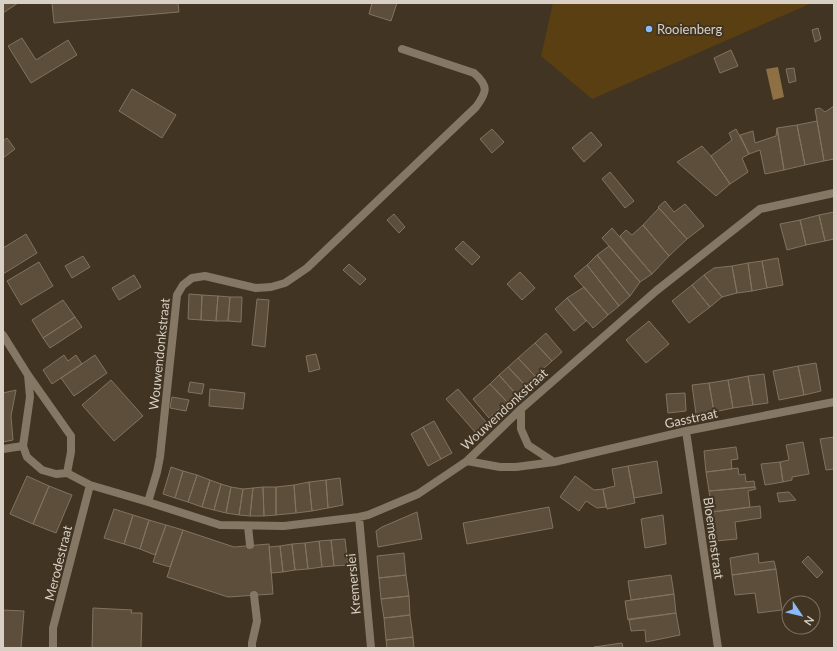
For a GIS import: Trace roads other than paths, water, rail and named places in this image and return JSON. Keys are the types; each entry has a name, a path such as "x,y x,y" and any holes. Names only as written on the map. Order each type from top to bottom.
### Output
{"street":[{"name":"Wouwendonkstraat","path":"148,502 160,457 177,295 183,284 192,278 205,276 256,288 271,288 285,283 307,268 476,107 484,96 485,88 482,80 474,73 402,49"},
{"name":"Wouwendonkstraat","path":"23,446 27,456 42,470 56,474 67,472 90,485 220,525 284,526 368,515 418,494 467,460 521,409 656,290 760,209 834,193"},
{"path":"3,335 28,375 71,436 71,452 67,472"},
{"path":"3,449 23,446 30,397 28,375"},
{"name":"Gasstraat","path":"467,460 500,468 554,462 686,431 834,402"},
{"path":"521,409 522,429 528,445 554,462"},
{"name":"Bloemenstraat","path":"686,431 718,648"},
{"name":"Merodestraat","path":"54,648 54,628 90,485"},
{"name":"Kremerslei","path":"359,517 372,648"},
{"path":"248,526 250,546"},
{"path":"252,648 257,621 254,595"}],"place":[{"name":"Rooienberg","path":"649,29"}]}
